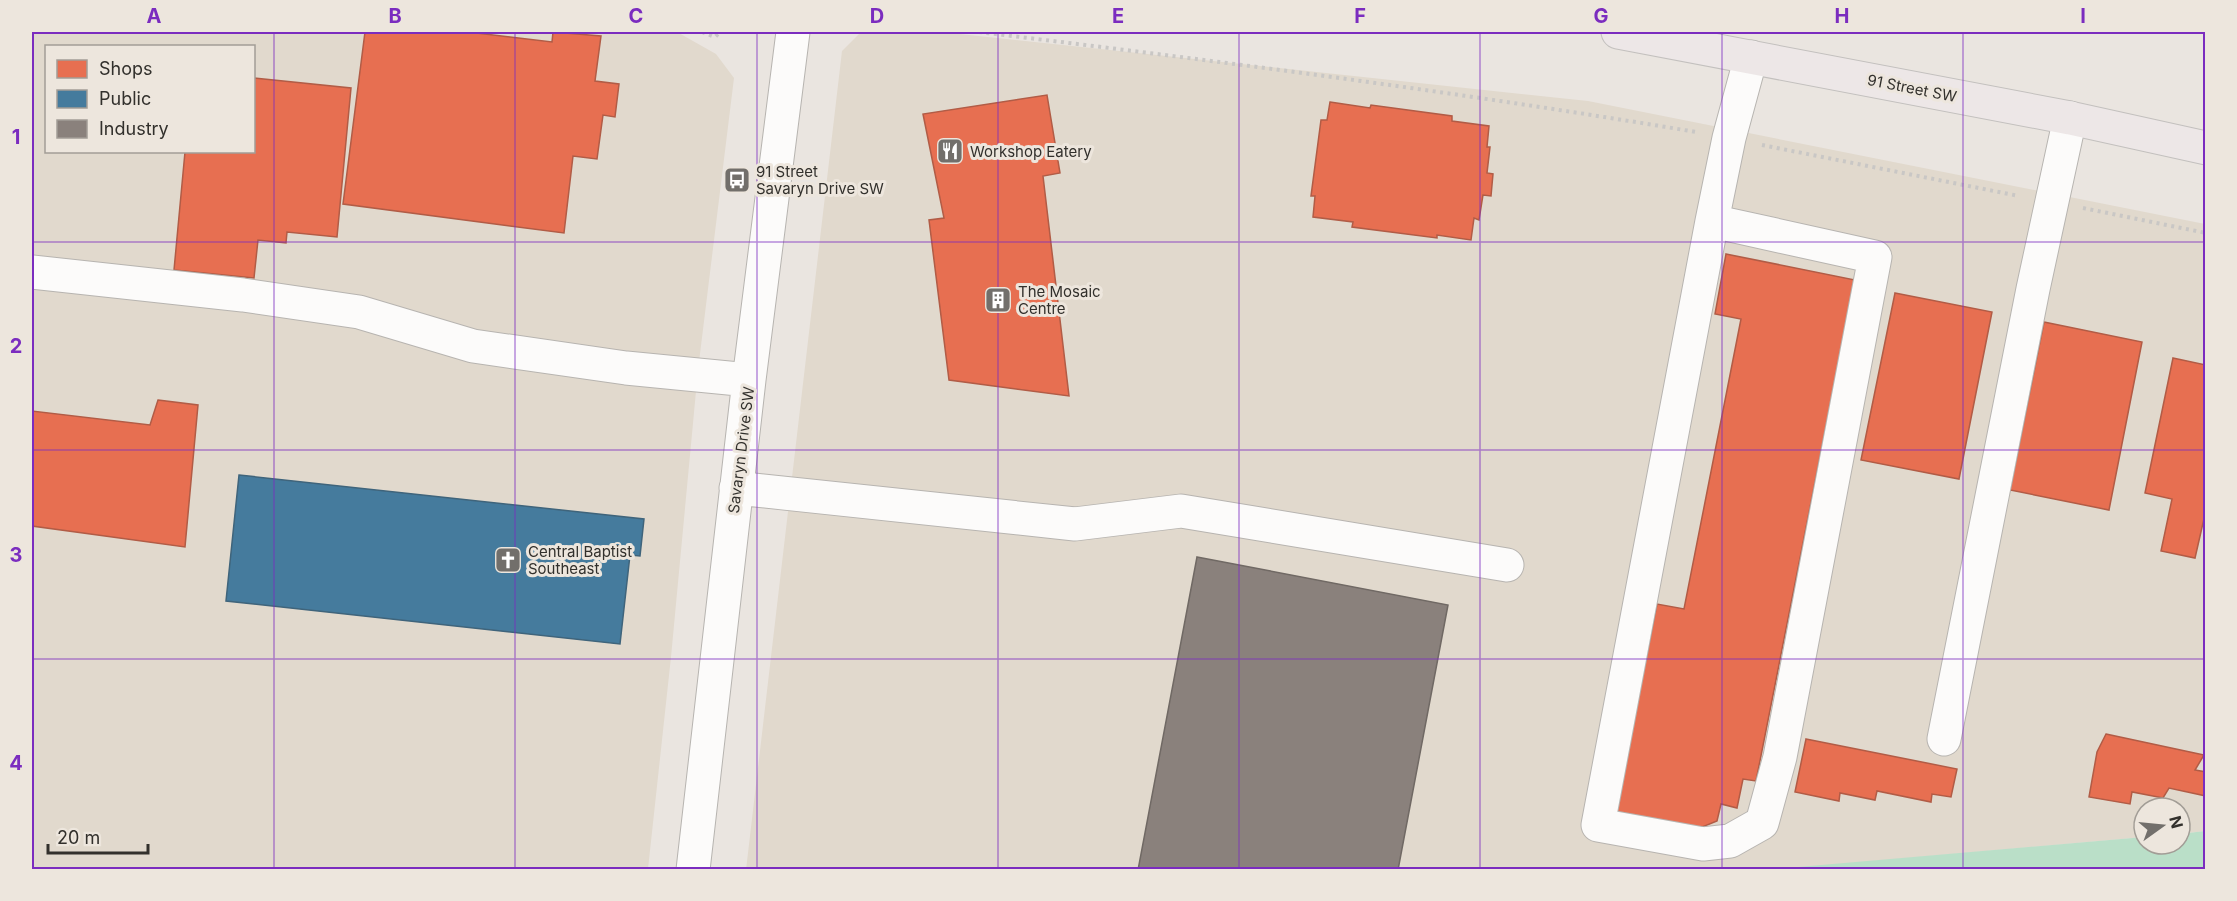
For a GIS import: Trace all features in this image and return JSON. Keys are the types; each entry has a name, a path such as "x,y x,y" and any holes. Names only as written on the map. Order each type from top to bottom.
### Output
{"main road":[{"name":"91 Street SW","path":"1618,32 2070,118 2205,148"}],"street":[{"name":"Savaryn Drive SW","path":"693,870 736,488 793,32"},
{"path":"1712,221 1875,257 1779,757 1762,823 1731,841 1703,844 1598,825 1712,221 1729,138 1751,57"},
{"path":"1944,739 2051,202 2070,118"},
{"path":"32,272 360,312 473,346 626,368 749,380"},
{"path":"736,488 1075,524 1181,511 1507,565"}],"path":[{"path":"702,32 715,37 720,32"},
{"path":"980,32 1261,66 1594,114 1729,138 2205,233"}],"shaded area":[{"path":"32,32 677,32 716,54 734,78 698,370 648,869 32,869"},
{"path":"861,32 941,32 1588,101 2205,224 2205,831 2192,833 2192,796 2132,796 2132,838 1774,870 746,870 842,51"}],"green space":[{"path":"2205,831 2205,869 1774,869 2132,838 2132,856 2192,856 2192,833"}],"building: Shops":[{"path":"365,32 468,32 552,42 553,32 601,36 595,81 619,84 615,117 603,115 597,159 573,156 564,233 343,204"},
{"path":"255,78 351,88 337,237 287,232 286,243 258,240 254,278 174,270 185,153 255,153"},
{"name":"The Mosaic Centre","path":"1047,95 1060,173 1043,176 1069,396 949,380 929,220 944,218 923,114"},
{"path":"1330,102 1452,116 1452,121 1489,126 1487,147 1490,147 1487,173 1493,174 1491,196 1483,195 1479,220 1474,218 1471,240 1352,227 1353,222 1313,217 1315,196 1311,196 1321,120 1327,120"},
{"path":"1726,254 1855,280 1756,781 1743,779 1737,808 1721,804 1717,821 1695,830 1615,814 1657,604 1684,609 1741,319 1715,314"},
{"path":"1895,293 1992,312 1959,479 1861,460"},
{"path":"2044,322 2142,342 2109,510 2010,490"},
{"path":"2173,358 2206,365 2206,510 2195,558 2161,551 2172,499 2145,493"},
{"path":"158,400 198,405 185,547 32,526 32,411 150,425"},
{"path":"2106,734 2204,755 2195,770 2206,772 2206,796 2169,788 2164,796 2132,792 2130,804 2089,797 2097,752"},
{"path":"1806,739 1957,769 1951,797 1932,794 1931,802 1877,791 1875,800 1840,793 1839,801 1795,792"}],"building: Public":[{"path":"239,475 644,519 640,556 630,555 620,644 226,601"}],"building: Industry":[{"path":"1197,557 1448,605 1398,870 1138,870"}],"place":[{"name":"Workshop Eatery","path":"950,151"},
{"name":"91 Street Savaryn Drive SW","path":"737,180"},
{"name":"The Mosaic Centre","path":"998,300"},
{"name":"Central Baptist Southeast","path":"508,560"}]}
